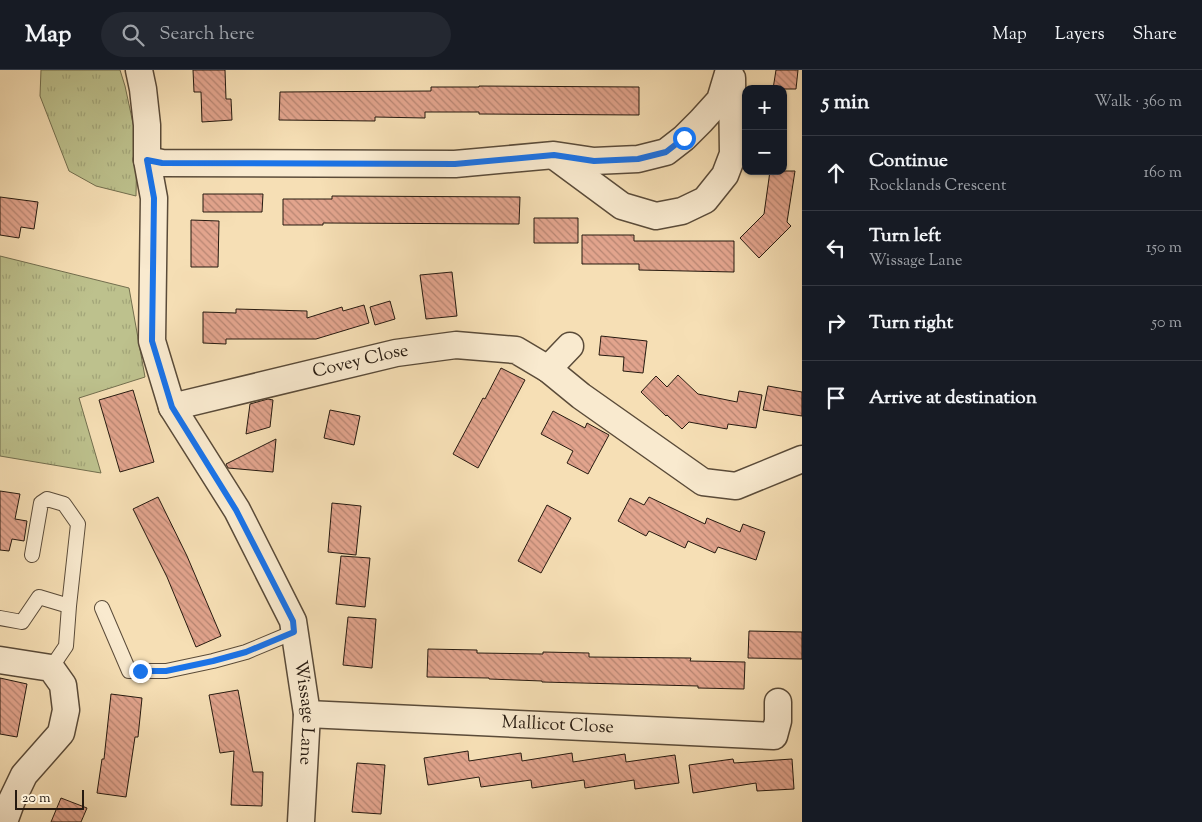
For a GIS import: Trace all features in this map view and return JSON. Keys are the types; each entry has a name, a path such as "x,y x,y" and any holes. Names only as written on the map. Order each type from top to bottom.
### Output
{"street":[{"name":"Wissage Lane","path":"139,70 144,89 147,160 154,198 152,341 172,407 236,510 293,621 307,714 302,822"},
{"path":"554,155 622,206 656,216 682,211 697,204 705,200 725,174 733,154 730,70"},
{"path":"147,160 162,163 455,164 554,155 594,161 638,159 666,152 684,138 720,100 730,70"},
{"name":"Covey Close","path":"172,407 396,353 456,345 516,350 548,369 581,396 702,482 736,486 802,459"},
{"path":"548,369 570,346"},
{"path":"0,660 51,668 63,685 66,710 60,732 24,774 3,817"},
{"name":"Mallicot Close","path":"307,714 774,736 778,721 778,702"}],"lane":[{"path":"32,555 41,504 47,499 64,504 78,524 66,646 51,668"},
{"path":"0,618 22,622 39,597 69,606"},
{"path":"102,608 129,671 166,671 213,661 246,652 294,632"}],"green space":[{"path":"41,70 120,70 137,142 136,196 96,186 69,171 40,96"},
{"path":"0,256 129,288 145,377 79,398 101,473 0,456"}],"building":[{"path":"193,70 225,70 226,99 231,99 232,120 202,122 201,92 194,92"},
{"path":"776,70 798,70 796,89 787,89 787,85 774,85"},
{"path":"431,87 639,87 639,115 425,112 425,118 375,117 375,121 279,120 280,92 431,91"},
{"path":"787,171 795,171 787,222 791,226 759,258 740,238 764,214 769,175 787,175"},
{"path":"203,194 263,194 262,212 203,212"},
{"path":"332,196 520,197 519,224 323,223 323,225 283,225 283,199 332,199"},
{"path":"0,197 38,202 34,229 21,227 19,238 0,235"},
{"path":"534,218 578,218 578,243 534,243"},
{"path":"191,220 219,221 218,267 191,267"},
{"path":"582,235 634,235 634,241 734,241 734,272 639,270 639,264 582,264"},
{"path":"452,272 457,316 426,319 420,275"},
{"path":"390,301 395,319 375,325 370,307"},
{"path":"364,305 369,323 316,339 226,339 226,344 203,343 203,312 236,313 236,309 307,311 307,318 342,307 343,311"},
{"path":"601,336 647,341 643,373 623,371 624,357 599,355"},
{"path":"501,368 525,380 478,468 453,454"},
{"path":"678,375 698,394 737,402 739,391 762,395 756,428 728,424 727,429 689,422 682,429 641,392 656,376 667,387"},
{"path":"768,386 802,392 802,416 763,410"},
{"path":"133,390 154,462 120,472 99,400"},
{"path":"268,399 273,400 270,427 246,434 250,404"},
{"path":"330,410 360,416 354,445 324,438"},
{"path":"553,411 585,428 587,423 609,435 588,474 567,463 573,451 541,434"},
{"path":"276,439 273,472 228,468 226,464"},
{"path":"0,491 20,494 15,519 27,521 24,541 12,539 9,551 0,550"},
{"path":"158,497 187,556 221,636 196,647 167,577 133,509"},
{"path":"649,497 705,524 707,518 740,532 743,524 765,532 756,560 718,547 715,553 688,541 685,548 649,531 646,536 618,521 630,498 644,505"},
{"path":"332,503 361,506 356,555 328,552"},
{"path":"547,505 571,518 541,573 518,561"},
{"path":"341,556 370,558 365,607 336,604"},
{"path":"348,617 376,619 372,668 343,665"},
{"path":"749,631 802,632 802,659 748,658"},
{"path":"428,649 477,650 477,653 589,653 589,657 691,658 690,661 745,662 744,689 427,677"},
{"path":"0,678 27,684 17,737 0,734"},
{"path":"238,690 253,772 263,772 262,806 231,805 234,751 220,753 209,695"},
{"path":"111,694 142,698 138,737 135,737 126,797 97,793 102,759 104,759"},
{"path":"468,751 469,761 521,753 522,761 572,753 573,762 625,754 626,762 675,755 679,783 635,789 634,780 585,788 584,780 532,788 531,780 481,787 479,777 428,785 424,758"},
{"path":"733,759 734,763 792,759 794,789 757,791 756,783 693,793 689,765"},
{"path":"357,763 385,765 381,814 352,812"},
{"path":"61,798 87,808 81,822 51,822"}],"route":[{"path":"140,671 166,671 213,661 246,652 294,632 293,621 236,510 172,407 152,341 154,198 147,160 162,163 455,164 554,155 594,161 638,159 666,152 684,138"}]}
